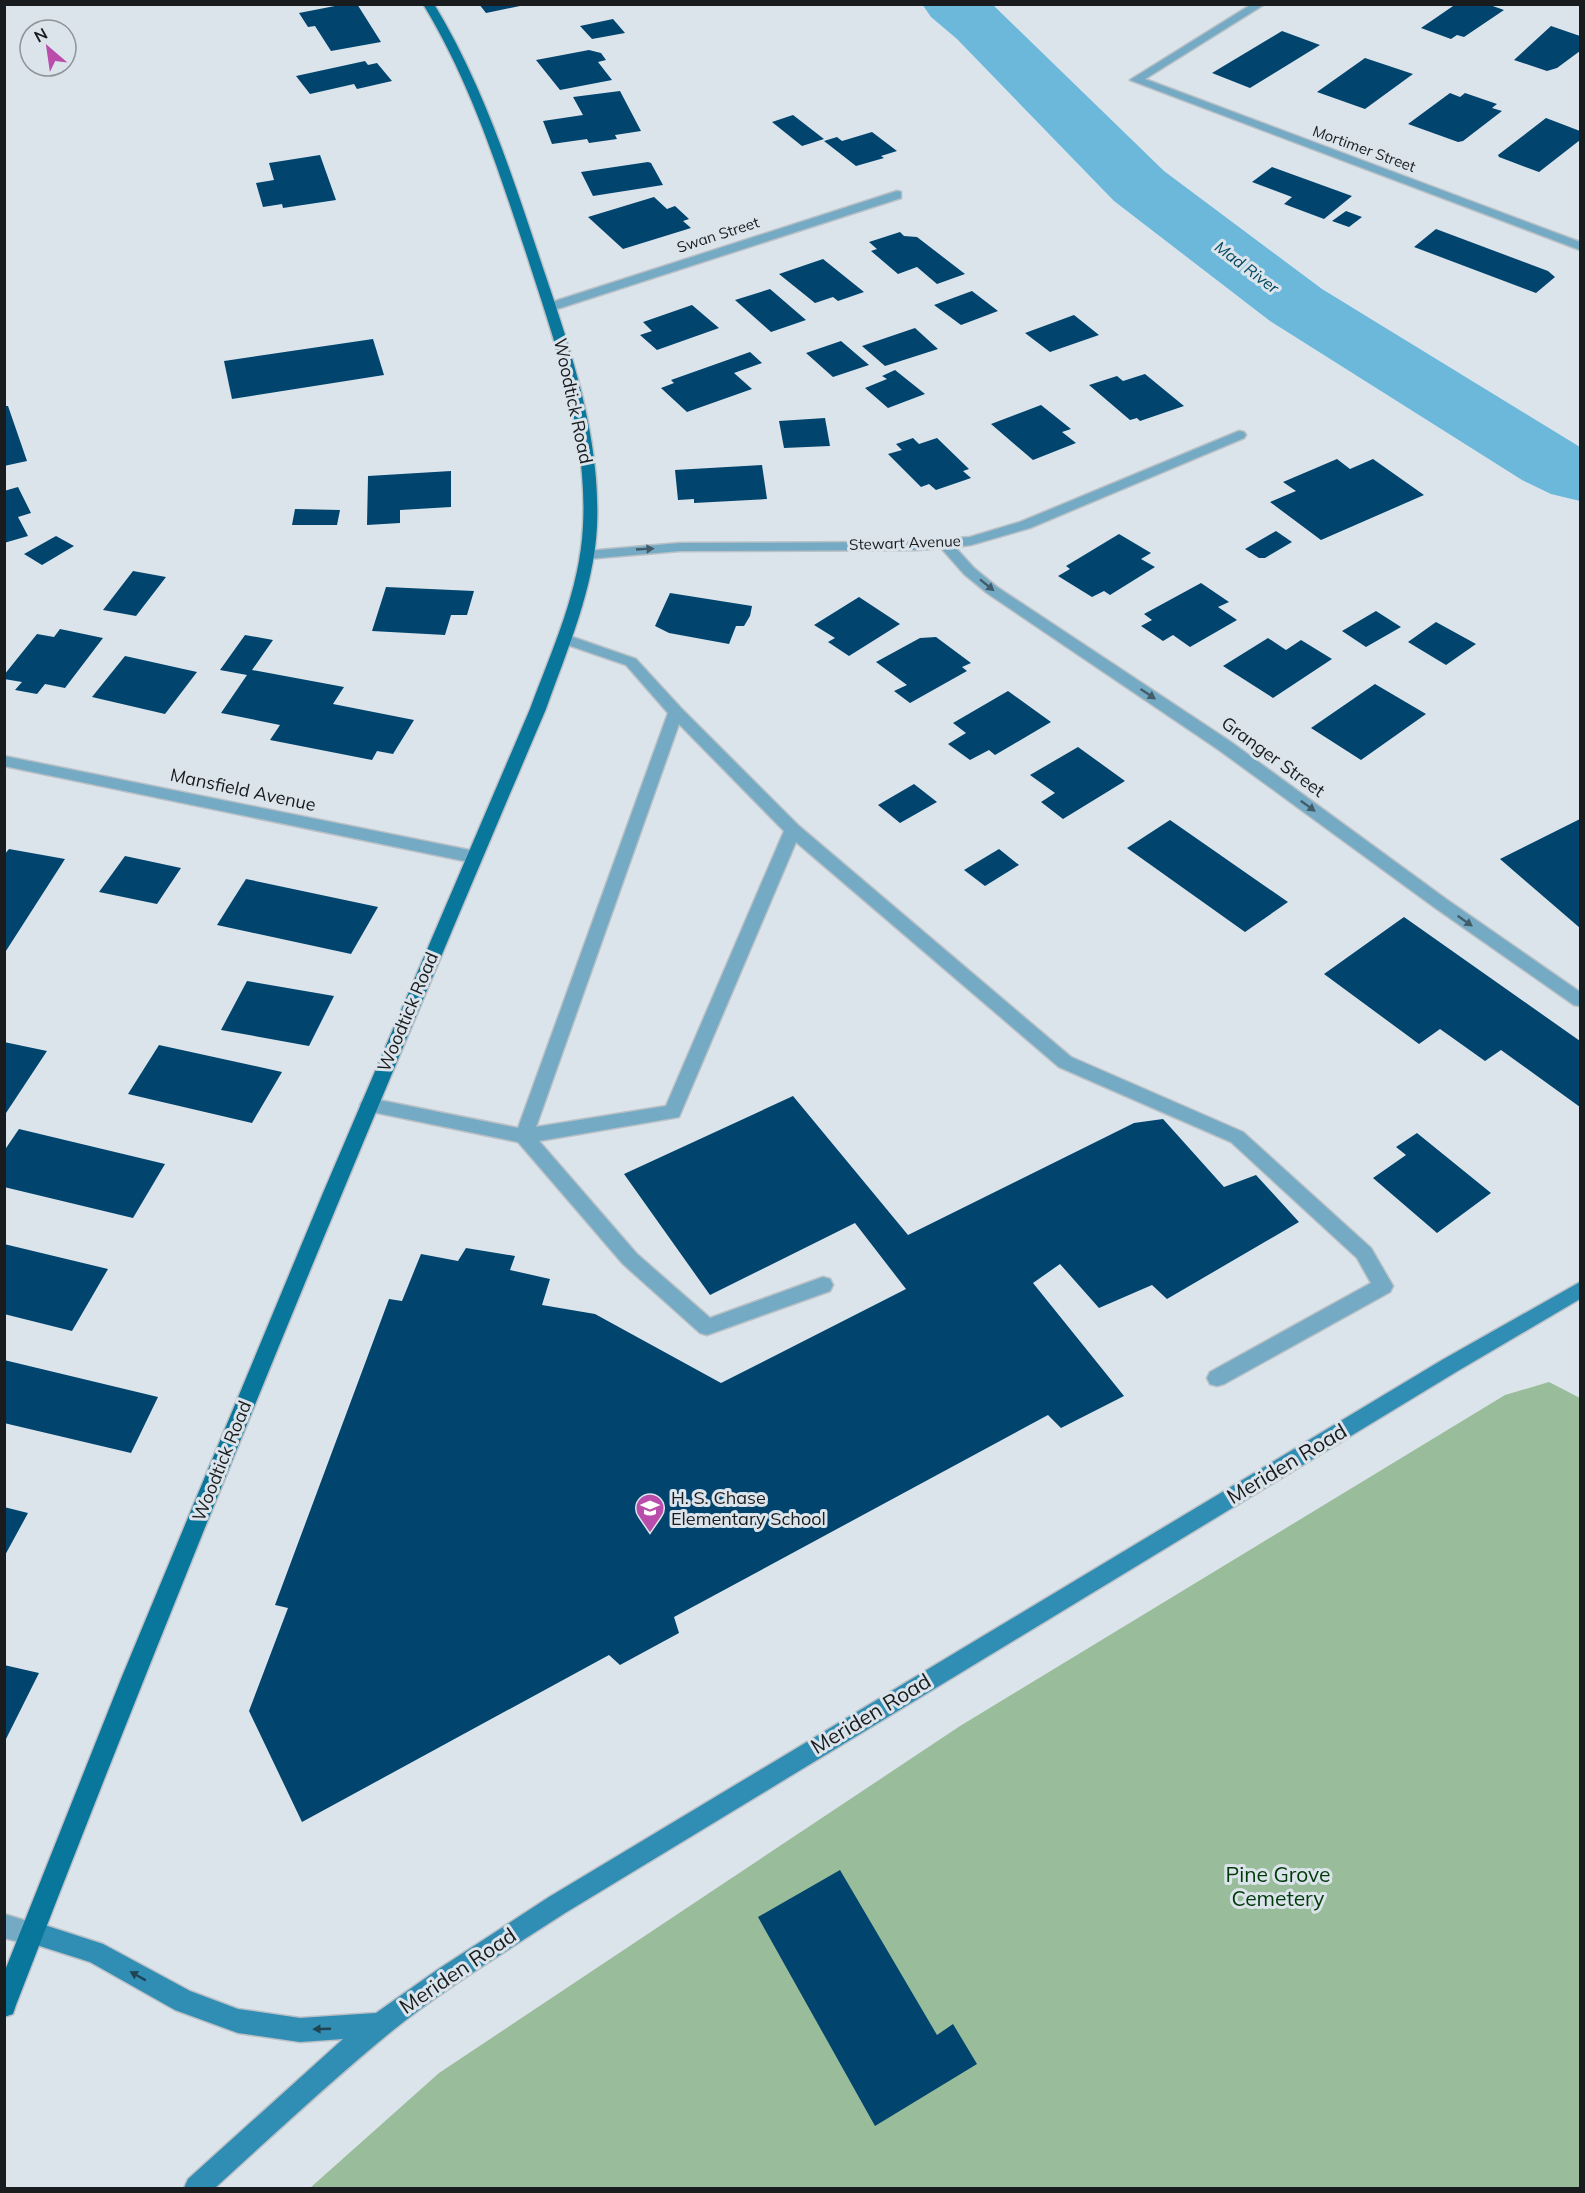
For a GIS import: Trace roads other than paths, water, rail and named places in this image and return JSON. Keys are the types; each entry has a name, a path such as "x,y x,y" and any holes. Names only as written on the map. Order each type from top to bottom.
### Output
{"main road":[{"name":"Woodtick Road","path":"4,2005 96,1770 369,1105 538,710 564,639 587,555 590,526 587,456 569,372 494,138 458,56 428,4"},
{"name":"Meriden Road","path":"197,2188 307,2086 381,2025 451,1974 557,1905 1408,1391 1581,1290"},
{"path":"32,1933 95,1952 184,2001 238,2021 300,2030 381,2025"}],"street":[{"name":"Mortimer Street","path":"1260,4 1137,80 1581,246"},
{"name":"Swan Street","path":"550,307 897,195"},
{"name":"Stewart Avenue","path":"587,555 680,547 945,544 980,538 1024,525 1239,435"},
{"name":"Granger Street","path":"945,544 969,571 992,590 1225,746 1440,903 1581,1000"},
{"path":"564,639 631,662 676,712 793,830 1065,1062 1237,1137 1364,1253 1383,1286 1217,1378"},
{"path":"524,1136 676,712"},
{"name":"Mansfield Avenue","path":"4,761 474,857"},
{"path":"369,1105 524,1136 673,1112 793,830"},
{"path":"524,1136 630,1259 707,1327 823,1285"},
{"path":"4,1926 32,1933"}],"waterway":[{"name":"Mad River","path":"953,4 979,26 1139,186 1296,305 1550,463 1580,477"}],"place":[{"name":"H. S. Chase Elementary School","path":"650,1534"}],"park label":[{"name":"Pine Grove Cemetery","path":"1278,1887"}]}
